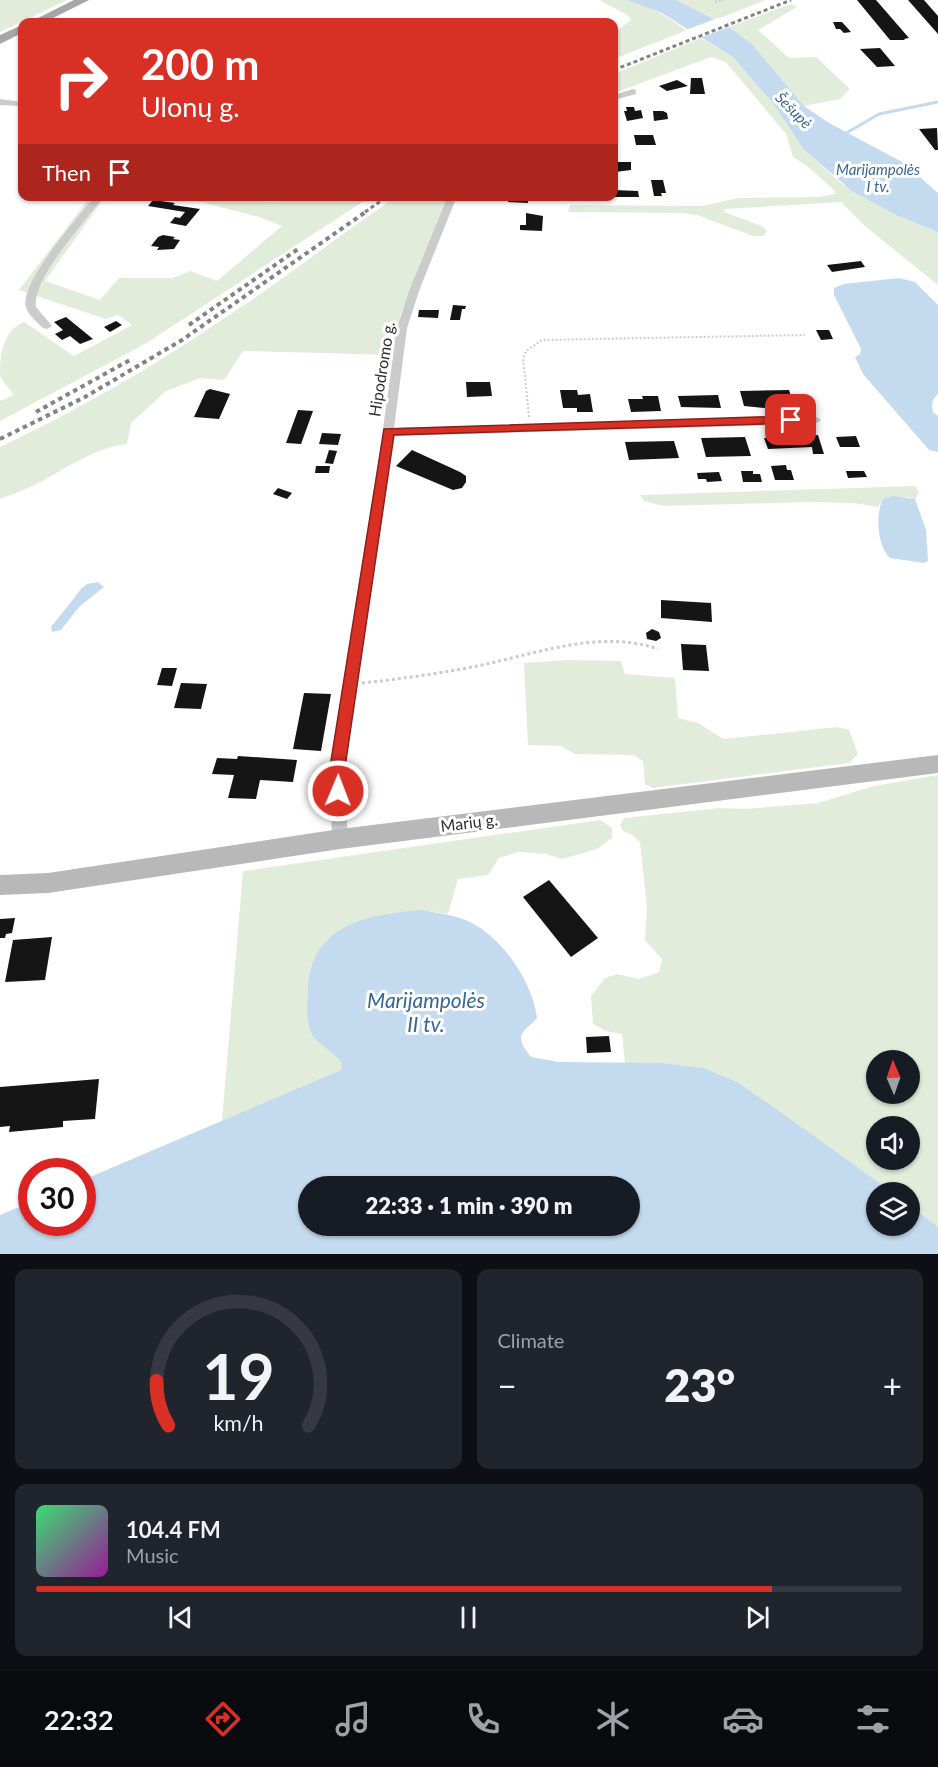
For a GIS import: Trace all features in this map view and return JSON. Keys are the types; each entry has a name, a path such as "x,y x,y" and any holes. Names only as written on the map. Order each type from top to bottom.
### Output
{"main road":[{"path":"45,18 83,0"},
{"path":"0,40 18,31"}],"street":[{"path":"618,98 633,92"},
{"path":"0,102 18,104"},
{"path":"47,326 37,317 30,305 31,292 39,275 96,201"},
{"name":"Hipodromo g.","path":"340,839 337,767 352,684 402,328 414,291 451,201"},
{"path":"388,432 815,420"},
{"name":"Marių g.","path":"0,885 48,883 340,839 938,764"}],"path":[{"path":"715,2 724,0"},
{"path":"530,428 523,358 526,351 542,340 805,335"},
{"path":"352,684 471,667 608,642 648,644 658,649"}],"green space":[{"path":"0,0 67,0 29,18 18,18 18,23 0,32"},
{"path":"599,0 627,0 643,4 687,30 618,57 618,30 631,20 629,16"},
{"path":"676,0 766,0 715,20"},
{"path":"791,4 797,7 758,30 789,58 816,57 850,89 840,99 804,106 752,44 729,27"},
{"path":"701,38 733,57 775,106 804,150 842,184 898,216 938,232 938,285 866,227 841,202 725,209 724,212 762,226 767,231 763,236 753,236 697,215 683,213 568,212 570,205 702,206 738,198 819,197 835,194 835,191 806,165 793,157 786,134 726,62 711,57 618,92 618,72"},
{"path":"87,201 102,201 45,281 100,300 119,278 173,278 190,271 217,281 282,226 259,217 197,201 364,201 145,344 0,421 0,401 14,395 0,375 2,351 8,336 17,326 24,322 74,356 132,325 118,315 106,319 19,290"},
{"path":"390,201 447,201 400,316 395,355 243,351 224,380 200,378 166,391 131,423 127,444 94,453 33,486 0,499 0,447 87,403 171,353 247,303"},
{"path":"915,486 919,493 915,499 908,497 883,499 878,507 854,503 810,502 663,506 644,501 640,495"},
{"path":"567,660 621,661 625,674 675,678 678,718 698,723 723,739 837,727 849,730 858,754 849,763 653,788 645,784 643,761 634,755 575,754 561,746 528,745 524,663"},
{"path":"938,775 938,1227 920,1213 920,1182 878,1182 737,1083 661,1063 625,1064 622,1034 606,1031 593,1024 591,996 605,978 617,974 639,979 659,972 662,959 645,940 647,908 640,842 623,831 620,825 624,818 720,808 745,809 818,803 874,786"},
{"path":"600,820 612,828 612,838 597,849 562,859 546,854 518,852 499,858 488,875 458,879 448,914 421,910 322,1044 334,1052 342,1063 341,1070 222,1121 243,871"}],"water":[{"name":"Marijampolės I tv.","path":"627,0 676,0 729,27 752,44 804,106 829,123 904,163 938,193 938,232 898,216 852,191 804,150 775,106 733,57 660,12"},
{"path":"899,278 915,282 938,305 938,394 933,400 932,407 933,412 938,416 938,452 929,450 863,374 855,357 860,354 861,349 834,295 834,288 844,284"},
{"path":"893,496 915,499 926,530 928,561 924,563 890,558 882,546 878,521 880,505 883,499"},
{"path":"98,582 104,587 79,607 61,630 52,632 51,627 82,588 87,584"},
{"name":"Marijampolės II tv.","path":"421,910 446,914 470,922 494,939 505,950 523,976 534,1004 537,1018 524,1031 521,1039 531,1057 559,1062 661,1063 703,1068 737,1082 878,1182 866,1182 866,1236 920,1236 920,1213 938,1227 938,1254 0,1254 0,1215 18,1207 18,1236 96,1236 96,1174 341,1070 342,1063 315,1039 310,1031 307,1009 311,971 318,952 329,938 344,928 380,916"}],"pier":[{"path":"718,18 732,26 697,39 683,31"}],"building":[{"path":"857,0 876,0 909,38 890,40"},
{"path":"908,0 924,0 938,16 938,34"},
{"path":"833,22 842,22 851,32 844,33 836,29"},
{"path":"880,48 895,66 877,67 860,49"},
{"path":"691,78 702,78 705,94 690,94"},
{"path":"677,80 688,86 667,91 659,86"},
{"path":"626,107 634,107 635,111 641,110 643,118 627,121 624,111 627,111"},
{"path":"653,111 667,113 668,119 654,121"},
{"path":"937,128 938,150 935,150 919,129"},
{"path":"634,135 653,135 656,145 636,145"},
{"path":"618,162 631,162 631,170 618,172"},
{"path":"651,180 663,180 666,193 661,193 662,196 654,196"},
{"path":"618,190 638,191 639,197 618,197"},
{"path":"152,201 160,201 200,209 186,226 170,223 175,217 180,218 185,212 148,206"},
{"path":"528,201 528,203 508,202"},
{"path":"526,213 543,216 542,231 520,230 520,225 526,225"},
{"path":"163,235 180,240 174,249 157,250 159,247 151,246 158,237"},
{"path":"861,261 865,267 832,272 827,265"},
{"path":"453,305 466,306 462,309 460,320 450,320"},
{"path":"419,310 439,310 438,318 418,317"},
{"path":"66,317 93,339 80,344 70,336 62,340 55,334 63,330 54,322"},
{"path":"116,321 122,325 110,332 104,327"},
{"path":"816,330 829,330 833,339 821,340"},
{"path":"466,382 490,382 492,396 467,397"},
{"path":"210,389 230,394 219,419 194,417 206,391"},
{"path":"560,390 577,390 578,395 590,394 593,412 577,412 577,408 563,408"},
{"path":"789,390 794,405 774,406 775,409 744,406 740,391"},
{"path":"718,395 721,408 681,407 678,396"},
{"path":"642,396 658,396 661,411 631,412 628,399 643,399"},
{"path":"298,410 313,411 301,444 286,443"},
{"path":"322,433 341,434 338,445 319,444"},
{"path":"818,435 824,454 813,454 812,447 768,449 764,438"},
{"path":"856,436 860,447 840,447 836,437"},
{"path":"745,437 751,456 706,457 701,438"},
{"path":"674,441 679,458 629,460 625,442"},
{"path":"329,450 337,451 333,464 325,463"},
{"path":"412,450 466,476 466,482 462,488 453,490 396,466"},
{"path":"786,465 787,470 791,470 794,480 775,480 771,466"},
{"path":"316,466 330,466 329,473 315,473"},
{"path":"741,471 753,471 753,474 760,474 762,482 743,482"},
{"path":"846,471 864,471 867,477 848,478"},
{"path":"719,472 722,481 707,482 706,479 698,479 697,473"},
{"path":"278,488 292,493 287,499 273,494"},
{"path":"661,600 711,603 712,622 661,618"},
{"path":"652,629 659,632 661,638 656,641 647,639 646,633"},
{"path":"681,644 706,645 709,671 683,670"},
{"path":"162,668 177,668 172,686 157,685"},
{"path":"181,683 207,684 201,709 174,708"},
{"path":"304,693 331,694 321,751 293,749"},
{"path":"238,756 297,760 293,782 260,780 256,799 228,798 234,775 212,774 217,758 237,759"},
{"path":"549,880 598,938 571,957 523,897"},
{"path":"15,918 12,933 6,934 5,938 0,938 0,919"},
{"path":"52,937 45,980 5,982 13,940"},
{"path":"609,1036 611,1052 587,1053 586,1037"},
{"path":"99,1079 95,1119 63,1121 63,1127 9,1132 10,1126 0,1127 0,1087"}],"waterway":[{"path":"843,135 879,114 938,102"}],"railway":[{"path":"618,68 791,0"},
{"path":"365,212 381,201"},
{"path":"0,439 85,397 182,340 367,211"},
{"path":"189,325 298,249"},
{"path":"36,412 130,360"}],"route":[{"path":"338,791 337,767 352,684 388,432 791,420"}],"water label":[{"name":"Šešupė","path":"794,110"}]}
